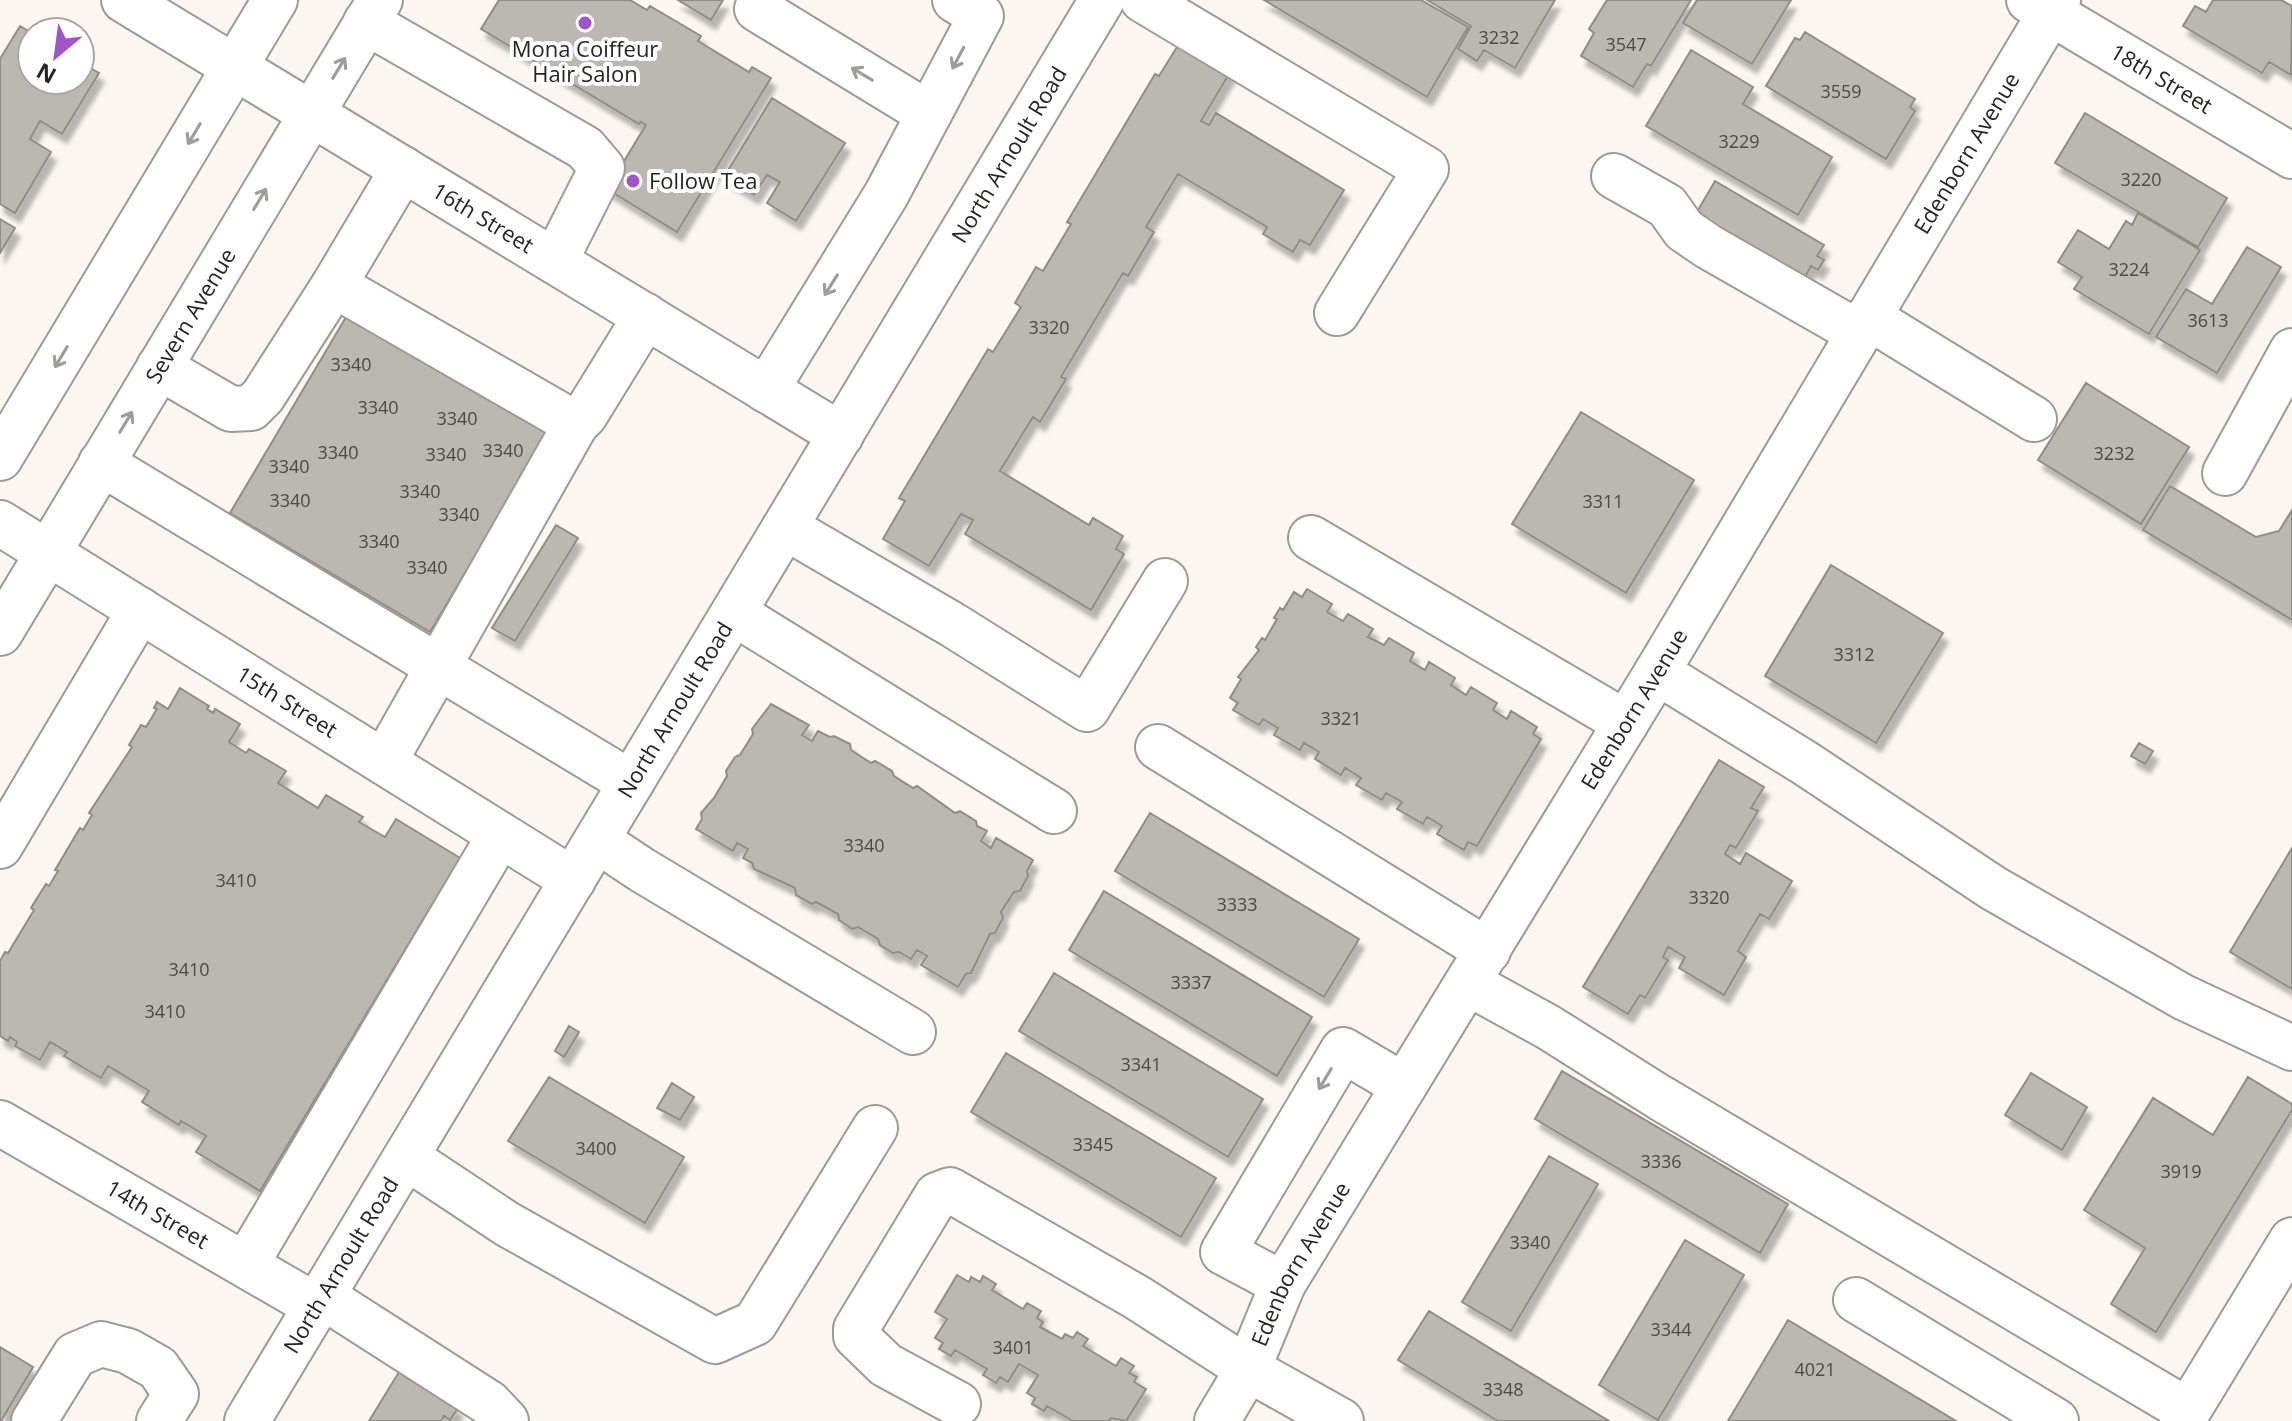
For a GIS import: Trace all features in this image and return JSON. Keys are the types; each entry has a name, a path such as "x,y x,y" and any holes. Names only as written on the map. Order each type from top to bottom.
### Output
{"street":[{"name":"16th Street","path":"124,0 841,435"},
{"path":"0,458 12,410 235,67 275,0"},
{"path":"762,0 757,9 929,114"},
{"path":"766,390 886,195 981,16 955,0"},
{"name":"North Arnoult Road","path":"247,1421 1102,0"},
{"path":"1143,0 1426,169 1337,313"},
{"name":"18th Street","path":"2046,4 2290,150"},
{"name":"Edenborn Avenue","path":"1217,1421 1248,1369 1283,1284 1657,672 1864,325 2046,4"},
{"path":"373,11 585,148 602,168 555,261"},
{"name":"Severn Avenue","path":"0,633 373,11"},
{"path":"159,367 231,409 251,408 263,396 334,285 403,169"},
{"path":"1614,176 1667,206 1684,230 1709,247 1864,325 2034,419"},
{"path":"334,285 576,424"},
{"path":"384,762 576,424 585,415 646,316"},
{"path":"2225,473 2292,351"},
{"path":"101,463 631,783"},
{"name":"15th Street","path":"0,523 573,880"},
{"path":"785,527 953,625 1087,709 1165,581"},
{"path":"1311,538 1626,723"},
{"path":"0,846 140,610"},
{"path":"734,613 1054,811"},
{"path":"1657,672 1805,763 1993,888 2183,997 2292,1048"},
{"path":"1158,747 1478,967 1548,1027 2185,1416 2292,1240"},
{"path":"246,1264 500,835"},
{"path":"597,840 913,1032"},
{"path":"1283,1284 1223,1252 1343,1050 1404,1086"},
{"name":"14th Street","path":"0,1123 246,1264 319,1301 489,1403 506,1421"},
{"path":"406,1157 507,1224 715,1341 755,1323 875,1128"},
{"path":"958,1404 886,1365 856,1336 856,1329 937,1195 950,1190 1138,1298 1248,1369 1341,1421"},
{"path":"1856,1300 2056,1421"},
{"path":"34,1421 75,1355 101,1344 128,1351 158,1368 176,1394 159,1421"}],"building":[{"path":"499,0 630,0 647,10 650,6 701,36 698,41 749,72 752,67 771,78 677,232 607,189 646,125 639,124 481,29"},
{"path":"678,0 723,0 711,20"},
{"path":"1264,0 1421,0 1468,27 1427,97"},
{"path":"1427,0 1555,0 1515,68 1484,50 1477,61 1458,49 1471,26"},
{"path":"1607,0 1691,0 1651,66 1647,64 1633,87 1581,56 1594,33 1589,29"},
{"path":"1697,0 1791,0 1752,64 1683,23"},
{"path":"2213,0 2281,0 2292,6 2291,75 2269,62 2262,73 2183,26 2195,6 2206,12"},
{"path":"1805,32 1915,99 1910,107 1915,111 1886,159 1766,86 1795,38 1800,40"},
{"path":"16,33 16,96 85,96 62,134 40,121 30,139 51,152 15,213 0,204 0,59"},
{"path":"1182,39 1232,69 1201,121 1209,125 1216,113 1344,190 1310,245 1300,240 1293,252 1263,234 1267,227 1178,174 1146,227 1154,232 1128,276 1123,273 1061,377 1066,379 1040,422 1033,417 1000,471 1089,525 1093,518 1123,536 1116,549 1124,554 1091,610 965,534 973,520 961,514 929,566 883,539 905,501 899,498 988,349 993,352 1021,307 1015,303 1036,267 1043,271 1071,224 1067,222 1155,74 1159,76"},
{"path":"1691,50 1753,87 1743,104 1832,157 1798,215 1646,126"},
{"path":"772,98 845,143 796,221 767,203 780,182 767,175 754,195 724,177"},
{"path":"2085,113 2227,198 2198,247 2055,163"},
{"path":"1715,181 1824,245 1817,256 1824,260 1818,270 1811,266 1803,281 1694,217"},
{"path":"2138,213 2200,250 2149,334 2074,289 2082,277 2058,262 2078,230 2109,249 2126,221 2132,225"},
{"path":"0,219 15,228 0,253"},
{"path":"2247,247 2281,267 2217,373 2156,337 2186,289 2212,304"},
{"path":"349,312 549,431 430,632 230,513"},
{"path":"2086,383 2189,447 2141,524 2038,460"},
{"path":"1581,412 1694,480 1626,593 1512,524"},
{"path":"2170,486 2256,537 2279,531 2292,510 2292,620 2143,530"},
{"path":"556,525 578,538 515,641 492,628"},
{"path":"1831,565 1943,633 1876,743 1765,676"},
{"path":"1307,589 1332,604 1327,612 1343,621 1348,614 1373,629 1368,637 1384,645 1389,638 1414,653 1410,661 1425,670 1429,662 1455,678 1451,685 1466,695 1471,687 1497,703 1493,710 1507,719 1511,711 1537,727 1533,734 1541,739 1477,846 1468,842 1464,850 1437,834 1442,826 1427,817 1423,824 1397,809 1402,802 1386,793 1382,800 1356,785 1361,778 1345,768 1341,775 1315,759 1319,752 1304,743 1300,750 1274,735 1278,728 1263,719 1259,725 1233,710 1238,703 1230,698 1241,679 1238,677 1259,650 1256,647 1262,638 1265,640 1280,608 1283,610 1294,592 1302,597"},
{"path":"180,688 209,706 207,709 213,713 215,709 240,724 229,742 246,753 249,749 286,771 278,783 318,808 326,795 363,817 359,822 385,837 396,819 460,858 260,1191 196,1152 206,1136 181,1121 179,1125 142,1102 149,1091 108,1066 101,1078 64,1056 67,1052 50,1042 40,1060 15,1046 17,1042 10,1037 8,1041 0,1036 0,961 34,910 31,908 46,884 49,886 80,828 83,830 92,815 89,813 132,747 129,745 141,725 146,727 157,709 154,708 157,702 168,709"},
{"path":"771,704 809,725 802,735 812,741 818,731 834,736 850,744 851,750 871,763 875,761 955,813 960,811 976,821 977,826 987,831 981,841 991,848 996,838 1033,860 1020,891 1014,892 1001,912 1003,918 995,933 990,934 971,973 966,974 958,987 921,965 927,956 917,950 911,959 899,952 893,953 880,945 878,939 839,920 838,914 796,895 795,888 754,869 752,863 743,858 748,849 737,843 733,851 696,829 702,819 701,813 727,776 726,771 735,757 740,755 753,734 752,729"},
{"path":"2139,743 2153,751 2145,764 2131,756"},
{"path":"1719,760 1764,787 1751,808 1758,811 1736,848 1730,845 1725,854 1740,864 1746,853 1792,881 1769,919 1760,914 1738,951 1746,957 1724,995 1679,968 1685,957 1668,947 1663,957 1668,960 1645,998 1640,995 1628,1014 1583,987"},
{"path":"1150,813 1359,939 1324,997 1115,871"},
{"path":"2292,848 2292,989 2230,952"},
{"path":"1104,891 1312,1017 1277,1076 1069,950"},
{"path":"1054,973 1263,1099 1228,1157 1019,1031"},
{"path":"569,1026 579,1032 564,1057 555,1051"},
{"path":"1006,1053 1216,1178 1181,1237 971,1112"},
{"path":"1562,1071 1788,1204 1760,1253 1535,1119"},
{"path":"2031,1073 2087,1107 2062,1150 2005,1115"},
{"path":"549,1077 684,1157 645,1223 508,1141"},
{"path":"2248,1077 2292,1104 2292,1110 2156,1332 2111,1304 2145,1248 2084,1210 2153,1098 2213,1135"},
{"path":"672,1083 694,1097 680,1120 657,1108"},
{"path":"1549,1156 1598,1184 1511,1331 1462,1302"},
{"path":"1685,1240 1744,1275 1658,1420 1599,1385"},
{"path":"957,1275 969,1282 971,1277 980,1282 983,1276 996,1284 992,1290 1023,1309 1027,1303 1041,1311 1037,1318 1043,1322 1040,1327 1062,1339 1065,1334 1073,1338 1077,1332 1088,1339 1083,1346 1116,1366 1121,1358 1134,1366 1129,1373 1137,1377 1134,1382 1146,1389 1126,1421 1111,1418 1109,1421 1073,1421 1047,1406 1044,1411 1032,1404 1035,1398 1027,1393 1038,1375 1019,1364 1008,1382 1000,1377 996,1383 983,1375 987,1369 955,1350 951,1356 939,1349 943,1343 935,1338 947,1319 935,1312"},
{"path":"1429,1311 1609,1421 1498,1421 1398,1360"},
{"path":"1788,1320 1956,1421 1728,1421"},
{"path":"0,1347 33,1367 1,1421 0,1421"},
{"path":"407,1370 458,1408 450,1420 444,1416 441,1421 369,1421 399,1372 404,1375"}],"place":[{"name":"Mona Coiffeur Hair Salon","path":"585,23"},
{"name":"Follow Tea","path":"633,181"}]}
